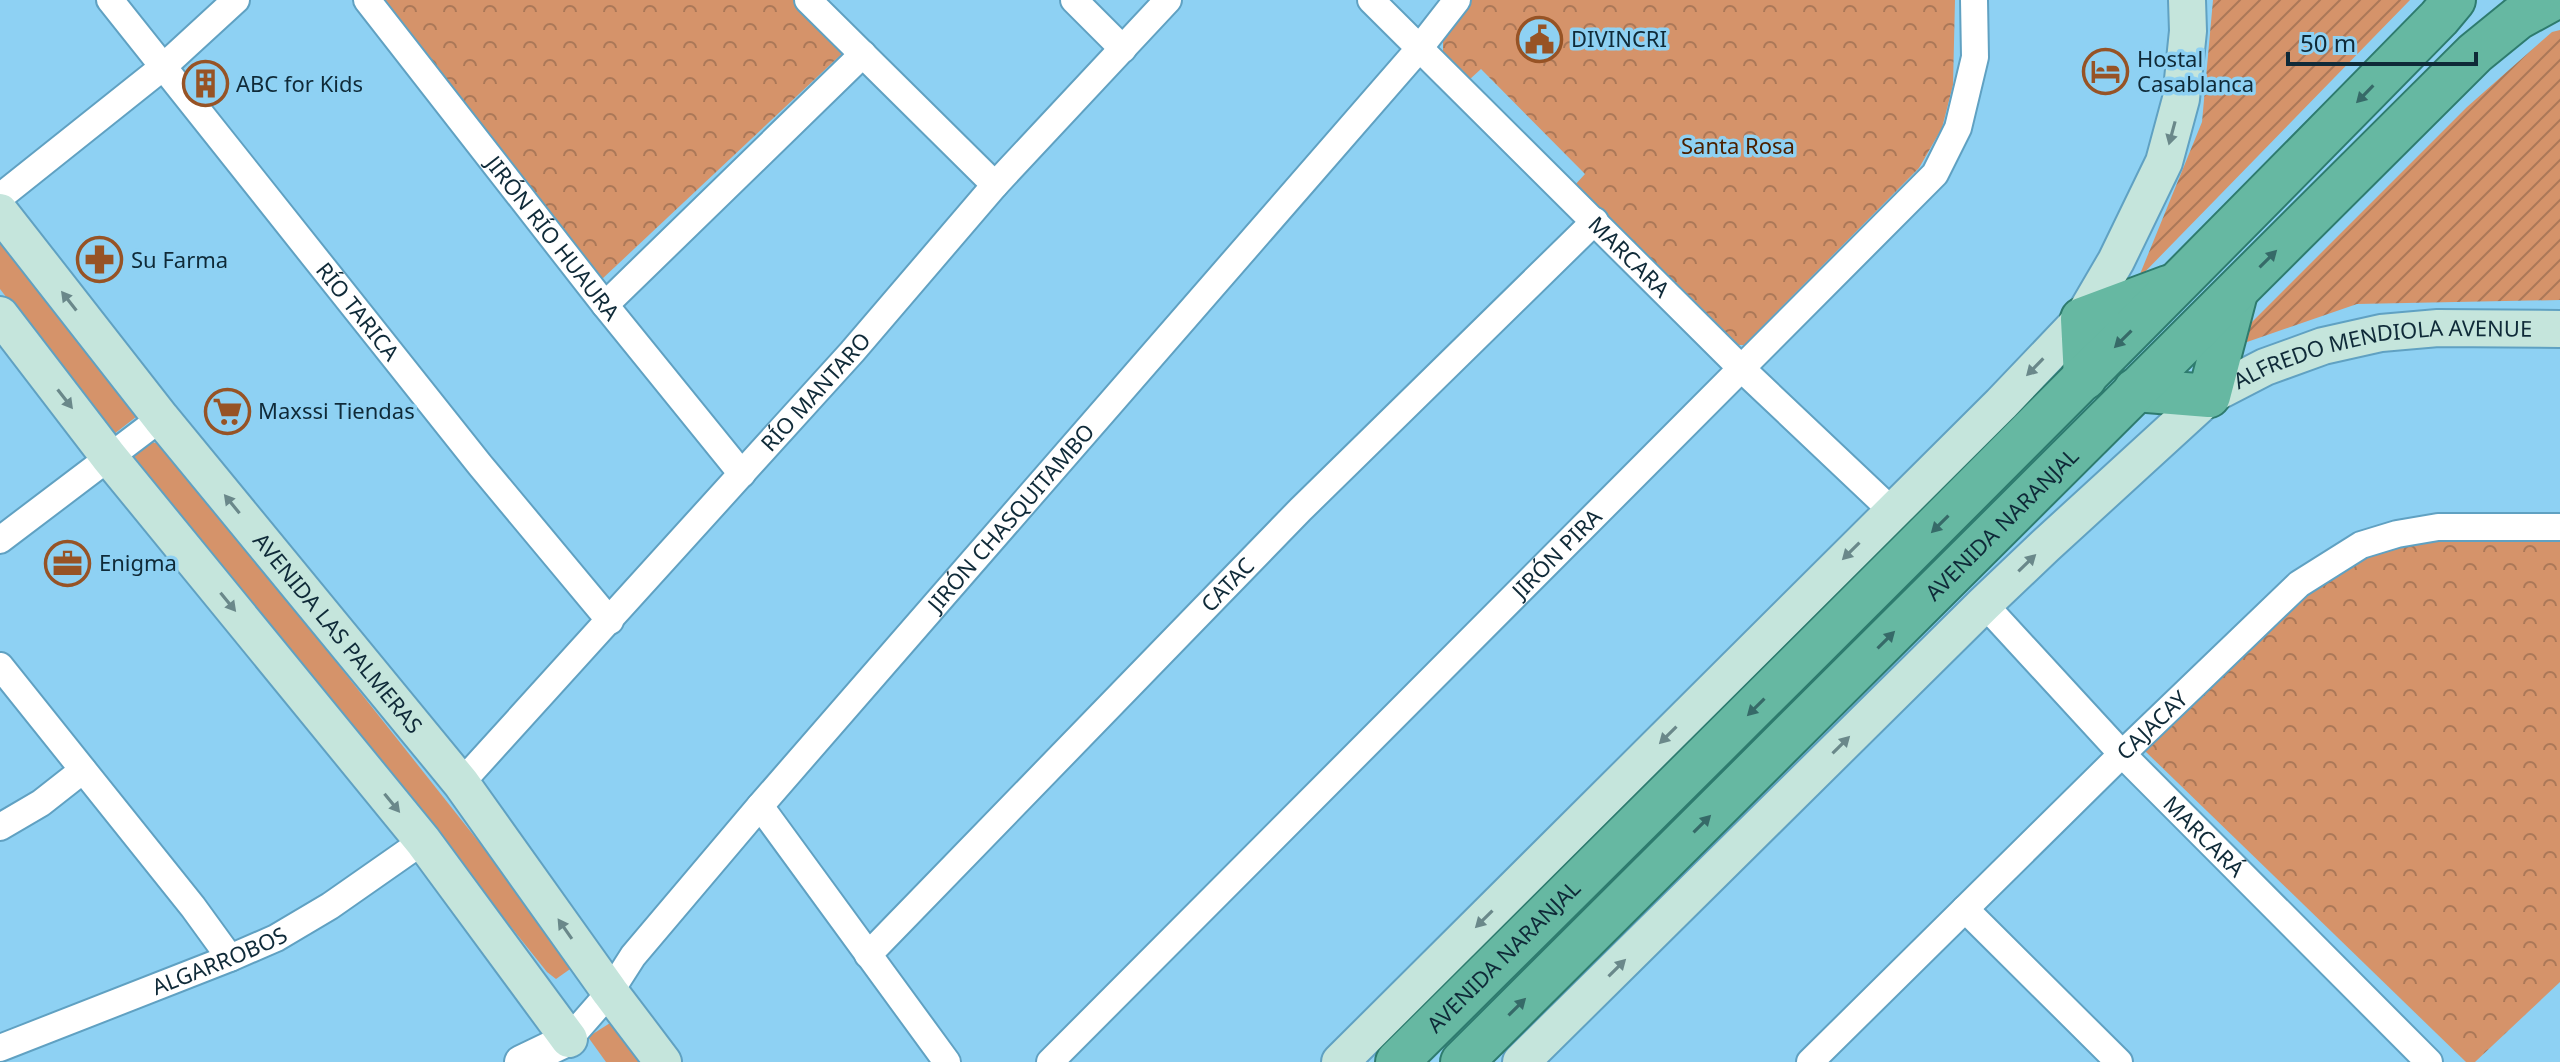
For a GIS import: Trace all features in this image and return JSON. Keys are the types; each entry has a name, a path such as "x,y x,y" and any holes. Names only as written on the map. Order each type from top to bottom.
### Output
{"highway":[{"name":"AVENIDA NARANJAL","path":"1397,1062 2085,378 2454,0"},
{"name":"AVENIDA NARANJAL","path":"1462,1062 2475,53 2518,18 2551,0"},
{"path":"2085,378 2082,319 2179,283"},
{"path":"2135,390 2209,396 2236,292"}],"main road":[{"name":"AVENIDA NARANJAL","path":"1340,1062 1891,510 2001,404 2082,319 2116,261 2164,162 2181,99 2188,31 2187,0"},
{"name":"AVENIDA LAS PALMERAS","path":"0,212 161,418 461,783 663,1062"},
{"path":"0,315 109,457 423,841 569,1039"},
{"name":"ALFREDO MENDIOLA AVENUE","path":"2209,396 2265,367 2323,346 2381,333 2438,328 2560,329"},
{"name":"AVENIDA NARANJAL","path":"1521,1062 1984,604 2209,396"}],"street":[{"name":"RÍO TARICA","path":"110,0 470,453 610,621"},
{"path":"0,197 163,67 236,0"},
{"name":"JIRÓN RÍO HUAURA","path":"367,0 605,305 742,474"},
{"path":"808,0 995,185"},
{"path":"1074,0 1123,49"},
{"name":"RÍO MANTARO","path":"461,783 852,352 995,185 1168,0"},
{"name":"MARCARA","path":"1371,0 1742,369 1891,510"},
{"name":"JIRÓN CHASQUITAMBO","path":"569,1039 610,992 633,956 760,806 1418,50 1457,0"},
{"name":"JIRÓN PIRA","path":"1050,1062 1935,174 1958,128 1975,57 1974,0"},
{"path":"605,305 863,54"},
{"name":"CATAC","path":"868,955 1300,510 1595,221"},
{"path":"0,540 161,418"},
{"name":"CAJACAY","path":"1821,1058 1965,909 2122,754 2299,584 2328,563 2361,545 2397,534 2438,527 2560,527"},
{"name":"MARCARÁ","path":"1984,604 2122,754 2429,1062"},
{"path":"0,666 193,907 230,958"},
{"path":"0,827 41,803 83,770"},
{"path":"760,806 947,1062"},
{"name":"ALGARROBOS","path":"0,1048 276,938 330,906 423,841"},
{"path":"1965,909 2119,1062"},
{"path":"521,1062 569,1039"}],"green space":[{"path":"380,0 796,0 846,50 601,280"},
{"name":"Santa Rosa","path":"1471,0 1955,0 1953,85 1942,128 1919,168 1744,345 1734,345 1574,186 1585,174 1481,69 1469,80 1443,54 1443,36"},
{"path":"2213,0 2410,0 2138,279 2202,122"},
{"path":"2560,30 2560,300 2357,304 2224,350 2467,107 2552,32"},
{"path":"0,240 133,408 136,417 114,434 0,289"},
{"path":"146,440 165,446 570,957 573,967 556,979 547,972 131,453"},
{"path":"2442,538 2560,539 2560,982 2475,1062 2466,1062 2145,751 2290,606 2357,559 2396,546"},
{"path":"618,1018 650,1062 606,1062 588,1037"}],"place":[{"name":"DIVINCRI","path":"1540,39"},
{"name":"Hostal Casablanca","path":"2106,72"},
{"name":"ABC for Kids","path":"205,84"},
{"name":"Su Farma","path":"100,260"},
{"name":"Maxssi Tiendas","path":"227,411"},
{"name":"Enigma","path":"68,563"}]}
